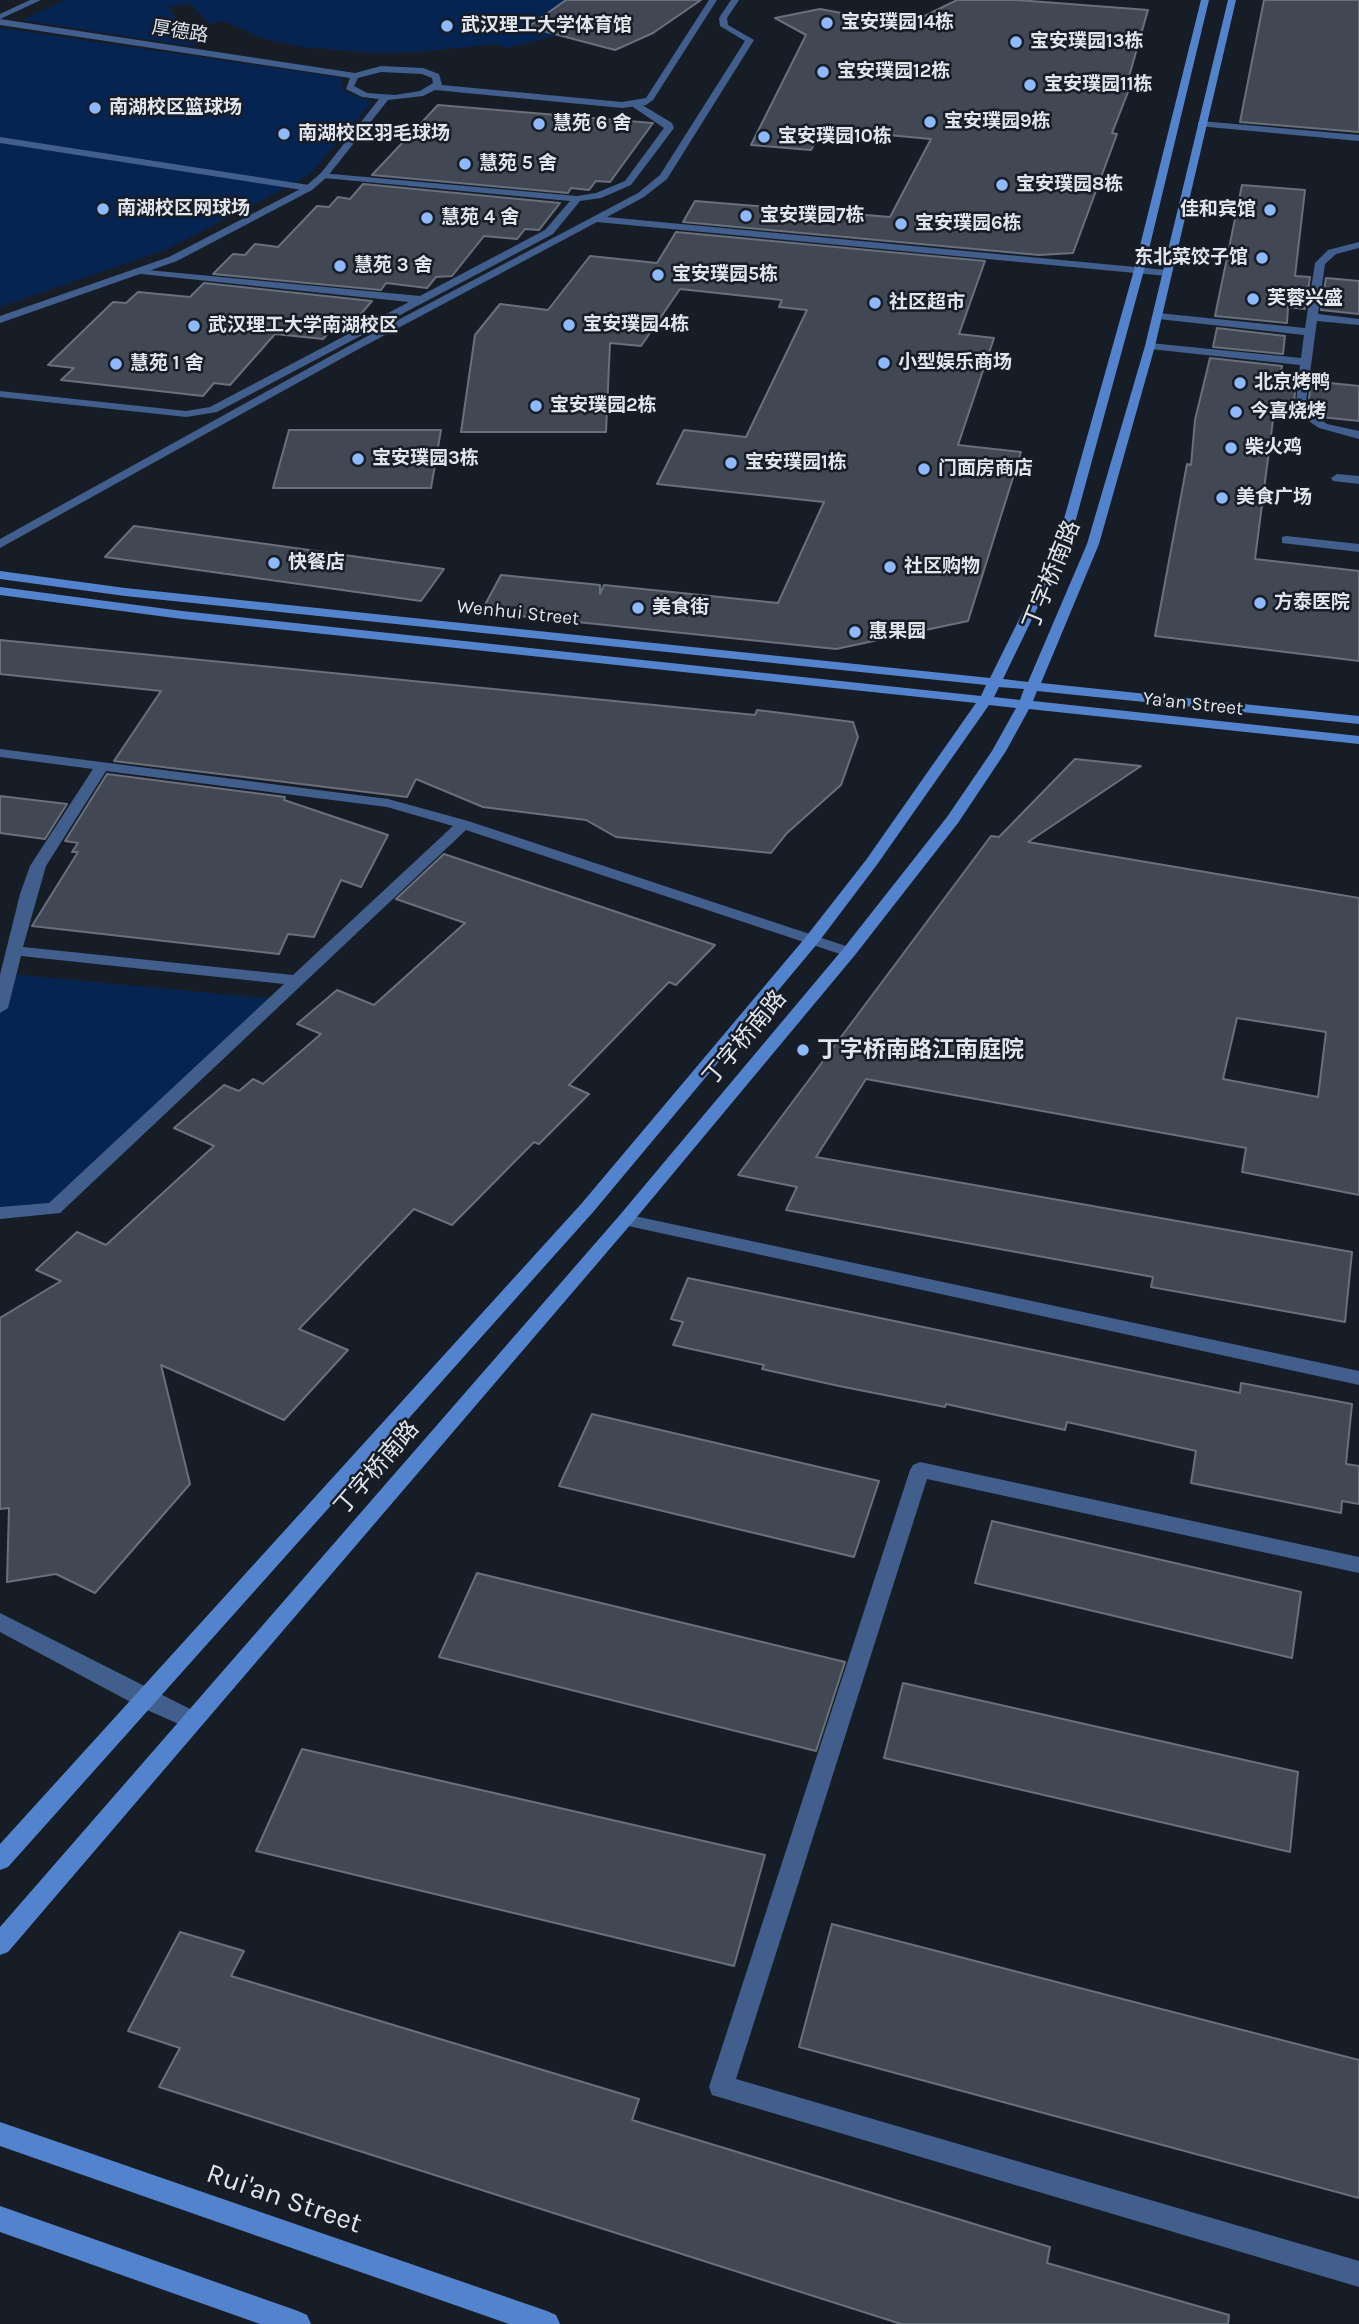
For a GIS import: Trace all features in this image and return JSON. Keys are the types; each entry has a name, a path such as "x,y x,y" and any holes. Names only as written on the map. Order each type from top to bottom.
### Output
{"main road":[{"name":"丁字桥南路","path":"0,1860 588,1207 811,940 871,863 985,701 1063,541 1139,270 1205,0"},
{"name":"丁字桥南路","path":"0,1944 190,1720 625,1220 849,952 953,820 999,751 1034,684 1093,544 1158,316 1232,0"},
{"name":"Wenhui Street","path":"0,575 125,592 1034,684"},
{"name":"Wenhui Street","path":"0,591 196,617 1024,706"},
{"name":"Ya'an Street","path":"1034,684 1359,720"},
{"name":"Ya'an Street","path":"1024,706 1359,740"},
{"name":"Rui'an Street","path":"0,2134 547,2324"},
{"path":"0,2219 298,2324"}],"street":[{"path":"0,20 37,0"},
{"path":"435,88 438,80 436,76 414,69 381,69 355,76 349,83 352,90 384,98 415,96 435,88 636,105 649,100 713,0"},
{"path":"0,544 351,349 641,195 664,177 750,40 724,26 723,18 735,0"},
{"name":"厚德路","path":"0,20 355,76"},
{"path":"0,320 141,271 193,249 309,188 324,175 384,98"},
{"path":"324,175 577,199 598,196 628,183 669,128 669,125 636,105"},
{"path":"1201,124 1359,138"},
{"path":"0,140 309,188"},
{"path":"0,394 167,413 203,413 424,300 549,232 577,199"},
{"path":"595,219 1167,273"},
{"path":"1359,245 1332,253 1320,263 1299,410 1323,426 1359,435"},
{"path":"141,271 424,300"},
{"path":"1158,316 1310,332"},
{"path":"1312,317 1359,322"},
{"path":"1150,346 1306,362"},
{"path":"1337,478 1359,480"},
{"path":"1286,540 1359,548"},
{"path":"0,753 349,796 463,824 849,952"},
{"path":"0,1008 38,866 103,765"},
{"path":"0,1213 54,1209 294,980 463,824"},
{"path":"15,951 294,980"},
{"path":"625,1220 1359,1378"},
{"path":"1359,1565 920,1469 721,2087 1359,2274"},
{"path":"0,1622 146,1700 190,1720"}],"shaded area":[{"name":"武汉理工大学体育馆","path":"66,0 688,0 653,33 615,50 558,35 506,48 496,44 374,53 302,47 261,38 224,21 209,24 191,4 169,6 173,15 201,44 190,46 22,20"},
{"path":"0,28 343,78 340,84 345,92 372,102 311,173 295,183 165,250 0,307"},
{"path":"10,974 273,999 54,1209 0,1213 0,1008"}],"building":[{"path":"566,0 701,0 653,33 615,50 528,27"},
{"path":"957,0 1017,0 1148,10 1126,87 1130,87 1112,133 1117,134 1073,253 1039,255 683,222 695,201 890,217 931,139 823,129 811,150 751,145 806,35 775,18 820,9 906,25"},
{"path":"1264,0 1359,0 1359,132 1240,122"},
{"path":"438,105 653,123 610,182 596,181 589,190 571,188 568,193 372,175"},
{"path":"363,184 560,203 539,230 525,229 517,239 484,236 452,276 436,277 427,288 386,283 381,290 213,274 233,254 245,255 255,244 278,247 317,206 329,207 338,197 350,199"},
{"path":"1242,185 1305,190 1295,276 1310,277 1305,309 1288,307 1287,323 1215,316"},
{"path":"676,232 985,261 959,334 994,338 958,445 1021,452 968,621 836,649 481,612 501,575 600,585 600,594 604,585 778,603 824,502 657,484 684,430 746,437 807,310 779,307 782,300 680,289 641,346 610,343 606,432 461,432 475,335 500,304 548,310 590,256 657,263"},
{"path":"1326,278 1359,281 1359,314 1321,310"},
{"path":"204,283 372,301 348,329 333,328 323,339 275,334 230,385 214,383 203,396 61,380 74,368 48,365 113,302 126,303 138,292 190,297"},
{"path":"1217,328 1285,336 1283,354 1213,347"},
{"path":"1210,358 1282,366 1280,378 1296,380 1293,414 1274,412 1255,559 1359,571 1359,661 1155,636 1187,464 1191,465 1195,420"},
{"path":"1311,381 1359,386 1359,421 1321,417 1308,408"},
{"name":"宝安璞园3栋","path":"289,430 441,430 431,488 273,488"},
{"name":"快餐店","path":"134,526 444,569 421,601 105,557"},
{"path":"0,640 755,715 757,710 853,722 858,737 841,785 787,833 771,853 616,837 586,820 483,807 416,779 407,797 114,761 161,691 0,674"},
{"path":"1075,759 1141,766 1028,842 1359,898 1359,1195 1242,1172 1246,1148 866,1079 816,1157 1352,1252 1345,1322 1151,1287 1153,1277 786,1210 797,1187 738,1175 991,836 999,837","holes":["1237,1018 1326,1032 1318,1097 1223,1079"]},
{"path":"107,774 285,797 284,800 388,835 361,887 341,880 314,937 288,934 279,954 32,926 78,852 72,852 78,843 65,841"},
{"path":"0,796 67,804 45,839 0,833"},
{"path":"444,854 715,945 676,985 669,982 569,1085 589,1094 539,1144 534,1142 452,1225 414,1209 299,1329 348,1350 284,1420 161,1365 190,1484 95,1593 56,1574 7,1582 9,1508 0,1509 0,1318 61,1281 36,1270 77,1232 106,1245 214,1146 174,1128 224,1085 239,1091 253,1079 263,1084 321,1034 297,1024 337,990 374,1005 465,923 396,899"},
{"path":"688,1278 1240,1393 1241,1383 1352,1404 1346,1464 1359,1466 1359,1504 1342,1501 1341,1513 1191,1483 1196,1451 1067,1422 1065,1430 946,1404 945,1407 839,1386 762,1369 764,1365 673,1345 683,1322 671,1319"},
{"path":"592,1414 879,1481 854,1557 559,1486"},
{"path":"992,1521 1301,1592 1292,1658 975,1583"},
{"path":"477,1573 845,1662 816,1751 439,1657"},
{"path":"903,1683 1298,1772 1290,1852 884,1758"},
{"path":"302,1749 765,1855 734,1966 256,1851"},
{"path":"832,1924 1359,2060 1359,2198 799,2047"},
{"path":"180,1932 244,1951 231,1976 639,2099 632,2120 1050,2247 1047,2263 1229,2315 1228,2324 901,2324 159,2087 180,2048 128,2031"}],"place":[{"name":"宝安璞园14栋","path":"827,23"},
{"name":"武汉理工大学体育馆","path":"447,26"},
{"name":"宝安璞园13栋","path":"1016,42"},
{"name":"宝安璞园12栋","path":"823,72"},
{"name":"宝安璞园11栋","path":"1030,85"},
{"name":"南湖校区篮球场","path":"95,108"},
{"name":"宝安璞园9栋","path":"930,122"},
{"name":"慧苑 6 舍","path":"539,124"},
{"name":"南湖校区羽毛球场","path":"284,134"},
{"name":"宝安璞园10栋","path":"764,137"},
{"name":"慧苑 5 舍","path":"465,164"},
{"name":"宝安璞园8栋","path":"1002,185"},
{"name":"南湖校区网球场","path":"103,209"},
{"name":"佳和宾馆","path":"1270,210"},
{"name":"宝安璞园7栋","path":"746,216"},
{"name":"慧苑 4 舍","path":"427,218"},
{"name":"宝安璞园6栋","path":"901,224"},
{"name":"东北菜饺子馆","path":"1262,258"},
{"name":"慧苑 3 舍","path":"340,266"},
{"name":"宝安璞园5栋","path":"658,275"},
{"name":"芙蓉兴盛","path":"1253,299"},
{"name":"社区超市","path":"875,303"},
{"name":"宝安璞园4栋","path":"569,325"},
{"name":"武汉理工大学南湖校区","path":"194,326"},
{"name":"小型娱乐商场","path":"884,363"},
{"name":"慧苑 1 舍","path":"116,364"},
{"name":"北京烤鸭","path":"1240,383"},
{"name":"宝安璞园2栋","path":"536,406"},
{"name":"今喜烧烤","path":"1236,412"},
{"name":"柴火鸡","path":"1231,448"},
{"name":"宝安璞园3栋","path":"358,459"},
{"name":"宝安璞园1栋","path":"731,463"},
{"name":"门面房商店","path":"924,469"},
{"name":"美食广场","path":"1222,498"},
{"name":"快餐店","path":"274,563"},
{"name":"社区购物","path":"890,567"},
{"name":"方泰医院","path":"1260,603"},
{"name":"美食街","path":"638,608"},
{"name":"惠果园","path":"855,632"},
{"name":"丁字桥南路江南庭院","path":"803,1050"}]}
